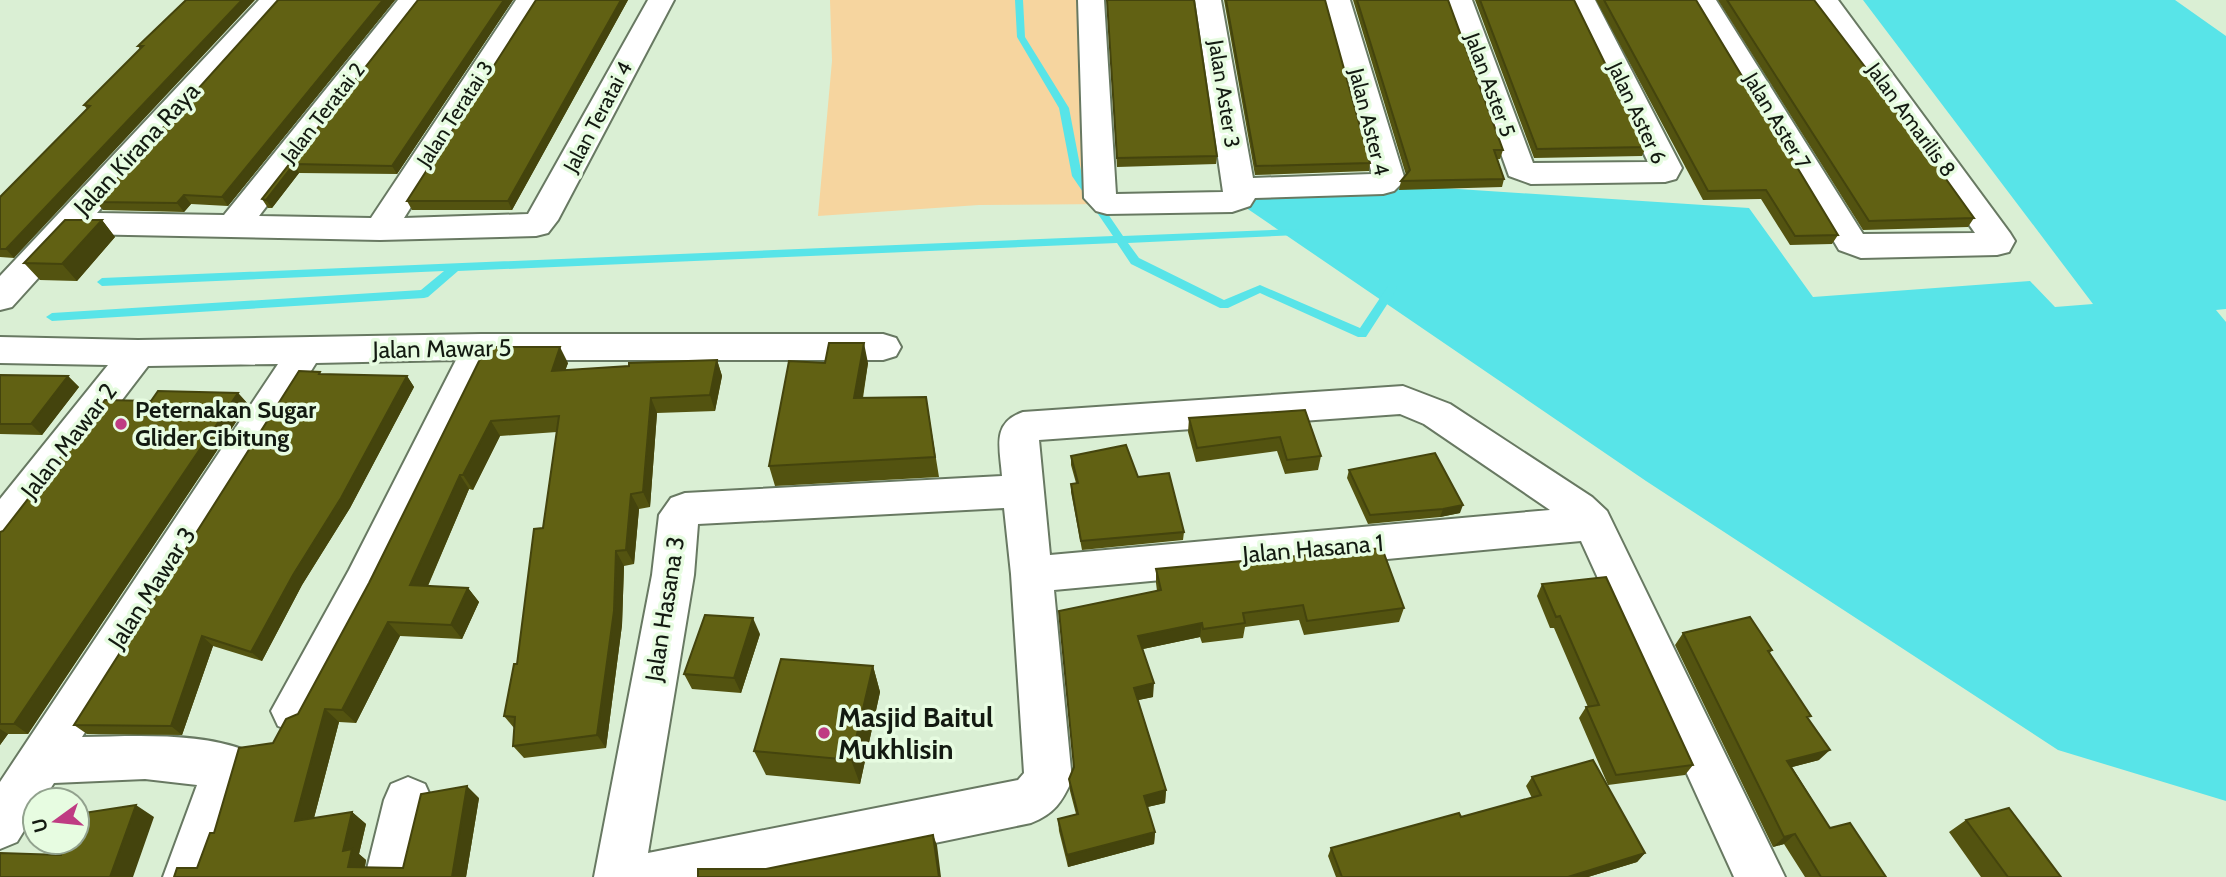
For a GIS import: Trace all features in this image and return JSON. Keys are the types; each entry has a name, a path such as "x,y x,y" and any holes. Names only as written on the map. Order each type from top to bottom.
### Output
{"street":[{"name":"Jalan Kirana Raya","path":"0,298 274,0"},
{"name":"Jalan Teratai 2","path":"234,225 412,0"},
{"name":"Jalan Teratai 3","path":"380,229 529,0"},
{"name":"Jalan Teratai 4","path":"380,229 529,227 542,220 661,0"},
{"path":"1091,0 1102,201 1232,202 1239,199 1239,188"},
{"name":"Jalan Aster 3","path":"1208,0 1239,188"},
{"name":"Jalan Aster 4","path":"1239,188 1383,184 1389,180 1336,0"},
{"name":"Jalan Aster 5","path":"1459,0 1520,169"},
{"name":"Jalan Aster 6","path":"1520,169 1531,174 1660,172 1667,168 1582,0"},
{"name":"Jalan Aster 7","path":"1703,0 1851,242 1861,247 1993,245 1998,241"},
{"name":"Jalan Amarilis 8","path":"1824,0 1998,241"},
{"path":"69,223 380,229"},
{"name":"Jalan Mawar 5","path":"0,350 138,353 481,347 883,346"},
{"path":"294,711 364,583 481,347"},
{"name":"Jalan Mawar 3","path":"0,825 306,351"},
{"name":"Jalan Mawar 2","path":"0,529 138,353"},
{"path":"651,877 1031,800 1048,780 1019,431 1030,425 1403,400 1437,414 1578,508 1593,523 1760,877"},
{"name":"Jalan Hasana 3","path":"619,877 673,575 679,515 685,509 1022,491"},
{"name":"Jalan Hasana 1","path":"1032,574 1593,523"},
{"path":"41,761 145,757 228,766 188,877"},
{"path":"390,877 408,800"}],"shaded area":[{"path":"830,0 1091,0 1107,204 979,205 818,216 832,61"}],"water":[{"path":"1863,0 2175,0 2226,36 2226,309 2216,310 2226,322 2226,801 2058,750 1646,481 1236,201 1383,184 1749,208 1813,297 2030,281 2055,307 2093,304"}],"building":[{"path":"186,0 242,0 6,249 0,249 0,197 90,106 84,105 143,46 138,46"},
{"path":"278,0 383,0 222,197 184,195 177,203 96,202"},
{"path":"418,0 504,0 392,166 294,164 266,200 262,199"},
{"path":"536,0 621,0 508,201 407,201"},
{"path":"1107,0 1194,0 1217,156 1117,158"},
{"path":"1226,0 1325,0 1370,163 1256,166"},
{"path":"1357,0 1448,0 1503,150 1494,150 1504,179 1401,181 1410,170"},
{"path":"1480,0 1574,0 1646,147 1537,149"},
{"path":"1604,0 1696,0 1838,235 1795,236 1766,190 1708,191"},
{"path":"1727,0 1814,0 1974,218 1869,221"},
{"path":"65,220 102,220 62,264 24,263"},
{"path":"829,343 864,343 854,398 926,397 935,457 769,466 789,361 825,363"},
{"path":"486,347 560,347 552,371 629,366 629,363 717,360 710,395 651,398 643,492 631,494 626,550 616,551 614,611 597,735 513,746 515,717 504,716 514,664 517,664 534,529 543,528 559,416 491,421 463,475 460,475 410,585 468,588 451,625 388,622 342,710 325,709 295,821 352,812 343,851 352,849 348,867 403,868 421,794 467,786 452,877 174,877 177,868 197,868 210,833 214,833 239,748 273,743 286,719 298,714 369,583"},
{"path":"299,371 407,376 341,498 293,575 251,652 202,636 171,726 74,725"},
{"path":"0,375 68,376 31,424 0,424"},
{"path":"158,391 238,393 14,724 0,724 0,532 105,400 151,401"},
{"path":"1305,410 1321,456 1287,460 1280,437 1197,448 1189,418"},
{"path":"1126,445 1138,477 1169,473 1184,532 1081,541 1071,484 1078,483 1071,456"},
{"path":"1435,453 1463,505 1370,515 1349,470"},
{"path":"1382,548 1404,608 1307,621 1303,605 1243,613 1245,623 1203,629 1202,623 1138,636 1154,683 1134,688 1166,790 1144,796 1155,832 1067,855 1058,819 1078,814 1069,779 1074,767 1059,611 1161,590 1156,569"},
{"path":"1606,577 1693,765 1616,775 1586,707 1599,705 1560,616 1556,617 1542,584"},
{"path":"705,615 753,618 734,678 684,674"},
{"path":"1750,617 1772,650 1768,651 1811,716 1807,717 1830,750 1787,761 1830,828 1850,823 1886,877 1821,877 1795,834 1784,837 1683,633"},
{"path":"781,659 873,666 851,760 754,751"},
{"path":"1593,760 1645,853 1568,877 1342,877 1331,848 1459,813 1461,817 1541,795 1532,777"},
{"path":"136,805 110,877 0,877 0,853 21,854 21,856 91,856 91,812"},
{"path":"2009,808 2061,877 2008,877 1966,820"},
{"path":"933,835 939,877 698,877 698,869 766,869"}],"waterway":[{"path":"1019,0 1021,37 1064,108 1077,176 1120,239"},
{"path":"1120,239 1298,232"},
{"path":"456,267 1120,239"},
{"path":"1120,239 1135,261 1224,305 1260,289 1362,334 1392,289"},
{"path":"52,317 424,294 456,267"},
{"path":"102,282 456,267"}],"place":[{"name":"Peternakan Sugar Glider Cibitung","path":"121,424"},
{"name":"Masjid Baitul Mukhlisin","path":"824,733"}]}
